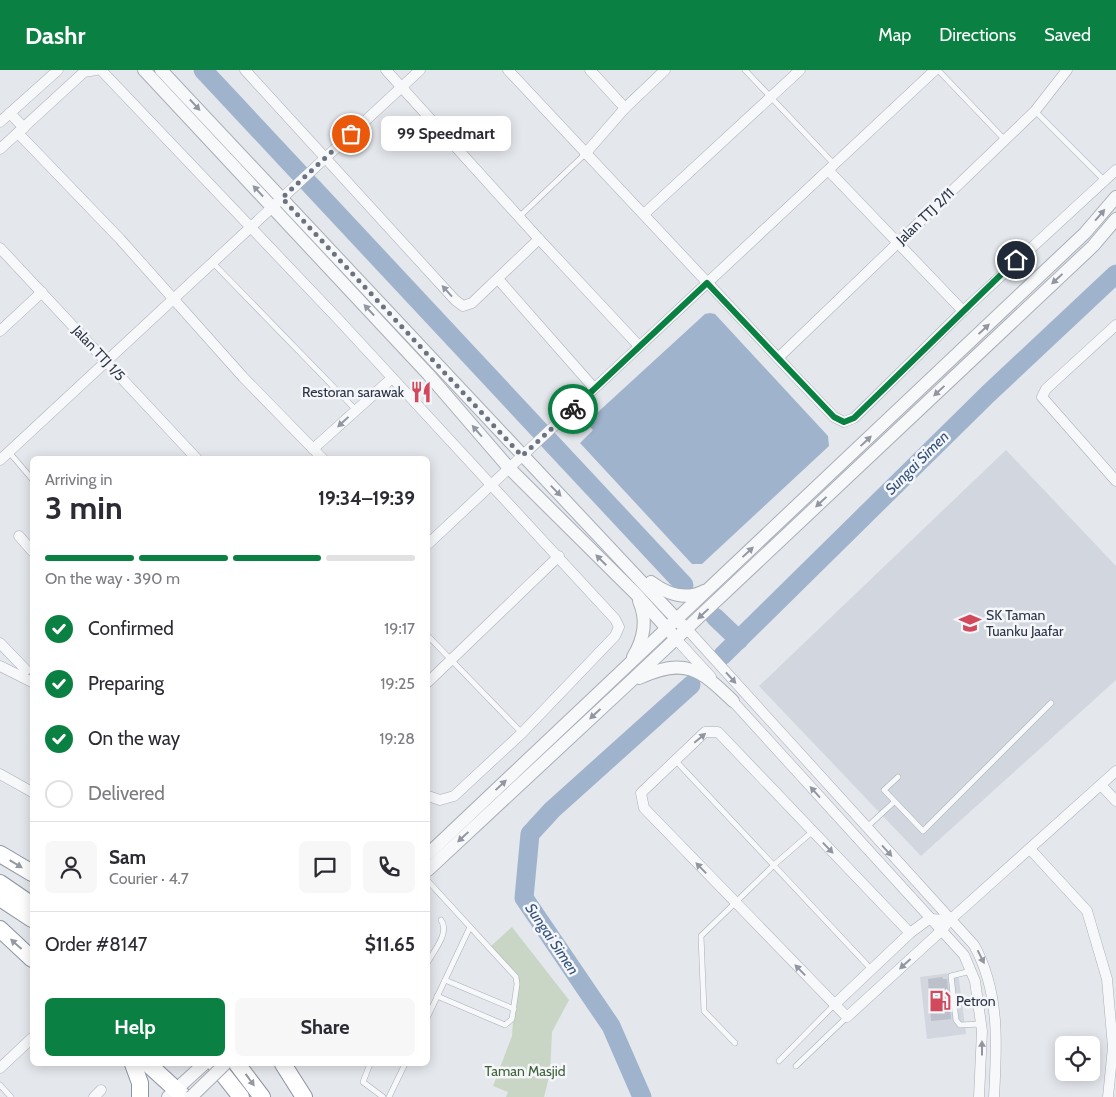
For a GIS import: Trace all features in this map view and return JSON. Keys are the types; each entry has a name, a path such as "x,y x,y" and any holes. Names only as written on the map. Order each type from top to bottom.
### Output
{"highway":[{"path":"0,854 30,872"},
{"path":"0,883 30,904"},
{"path":"0,898 30,918"},
{"path":"0,929 30,957"},
{"path":"134,1066 140,1083 140,1097"},
{"path":"150,1066 180,1095"},
{"path":"217,1066 241,1097"},
{"path":"239,1066 262,1097"},
{"path":"284,1066 304,1097"},
{"path":"291,1066 304,1097"}],"street":[{"path":"0,122 58,70"},
{"path":"0,149 84,72 96,70"},
{"path":"101,70 251,227 490,485 559,556 615,619 619,627 614,636 522,733 454,796 440,800 430,797"},
{"path":"144,70 428,374 510,468 636,594 929,919 964,955 975,981 982,1024 979,1097"},
{"path":"161,70 522,456 633,569 974,945 984,964 990,984 996,1050 994,1097"},
{"path":"245,70 322,161 455,300 463,306 472,303 539,239"},
{"path":"386,70 518,217 639,346"},
{"path":"0,460 420,70"},
{"path":"508,70 834,417 844,422 854,418 963,311 1116,170"},
{"path":"590,70 625,108"},
{"path":"585,154 625,108 665,70"},
{"path":"644,214 800,70"},
{"path":"430,542 936,70"},
{"name":"Jalan TTJ 2/11","path":"778,358 1035,111 1067,70"},
{"path":"10,113 21,130 242,377 317,455 356,410 392,378"},
{"path":"832,168 897,243 963,311"},
{"path":"430,852 478,814 631,681 676,639 682,624 713,586 1085,233 1116,197"},
{"path":"430,868 478,814 667,629 682,624 1093,246 1116,219"},
{"name":"Jalan TTJ 1/5","path":"0,248 194,456"},
{"path":"498,279 594,388"},
{"path":"0,331 42,292"},
{"path":"1114,475 1042,397 1046,389 1116,325"},
{"path":"19,536 30,549"},
{"path":"430,680 559,556"},
{"path":"633,569 661,590 676,596 695,596 713,586"},
{"path":"626,668 643,634 645,613 636,594"},
{"path":"0,642 26,669"},
{"path":"1,668 26,669"},
{"path":"631,681 665,669 690,668 710,679 733,702"},
{"path":"910,933 718,732 705,732 640,793 644,808 847,1017 941,931 950,920 1116,771"},
{"path":"0,774 30,791"},
{"path":"1101,785 1116,801"},
{"path":"1030,849 1087,911 1111,978 1113,1047 1108,1097"},
{"path":"834,1005 910,933 929,919 950,920"},
{"path":"0,1068 30,1040"},
{"path":"180,1095 202,1066"},
{"path":"180,1095 222,1066"}],"lane":[{"path":"745,70 771,97 832,168"},
{"path":"936,70 1004,139"},
{"path":"1035,111 1104,180"},
{"path":"518,217 585,154"},
{"path":"213,263 356,410"},
{"path":"8,452 30,477"},
{"path":"430,638 522,733"},
{"path":"898,777 884,790 922,831 1051,703"},
{"path":"676,760 871,969"},
{"path":"866,828 894,802"},
{"path":"735,1043 704,1011 701,936 775,864 813,831"},
{"path":"430,883 516,977 512,1020 504,1025 437,996"},
{"path":"430,958 443,934 444,928 441,920"},
{"path":"430,1008 470,927"},
{"path":"971,971 951,976 956,1020 960,1025 982,1024"},
{"path":"445,980 514,1009"},
{"path":"779,1061 834,1005"},
{"path":"796,1066 847,1017"},
{"path":"369,1066 364,1082 383,1097"},
{"path":"389,1097 404,1066"},
{"path":"0,1085 11,1097"}],"shaded area":[{"name":"SK Taman Tuanku Jaafar","path":"1006,450 1116,566 1116,680 921,856 759,686"},
{"path":"958,972 966,1034 927,1039 920,977"}],"green space":[{"name":"Taman Masjid","path":"512,927 569,1000 552,1032 550,1073 544,1097 506,1097 508,1092 493,1086 512,1036 516,974 491,946"}],"water":[{"path":"705,314 715,314 828,436 829,446 702,564 692,564 580,443 593,430 586,423"}],"building":[{"path":"942,977 947,979 951,1019 931,1021 928,979"}],"waterway":[{"path":"203,70 684,585"},
{"name":"Sungai Simen","path":"722,656 988,394 1116,274"},
{"path":"715,617 739,640"},
{"name":"Sungai Simen","path":"642,1097 611,1026 524,898 530,834 552,810 691,685"}],"way so far":[{"path":"351,134 282,198 522,456 573,409"}],"place":[{"name":"99 Speedmart","path":"351,134"},
{"name":"Restoran sarawak","path":"421,392"},
{"name":"SK Taman Tuanku Jaafar","path":"970,623"},
{"name":"Petron","path":"940,1001"}],"route":[{"path":"573,409 707,283 834,417 844,422 854,418 1016,260"}]}
